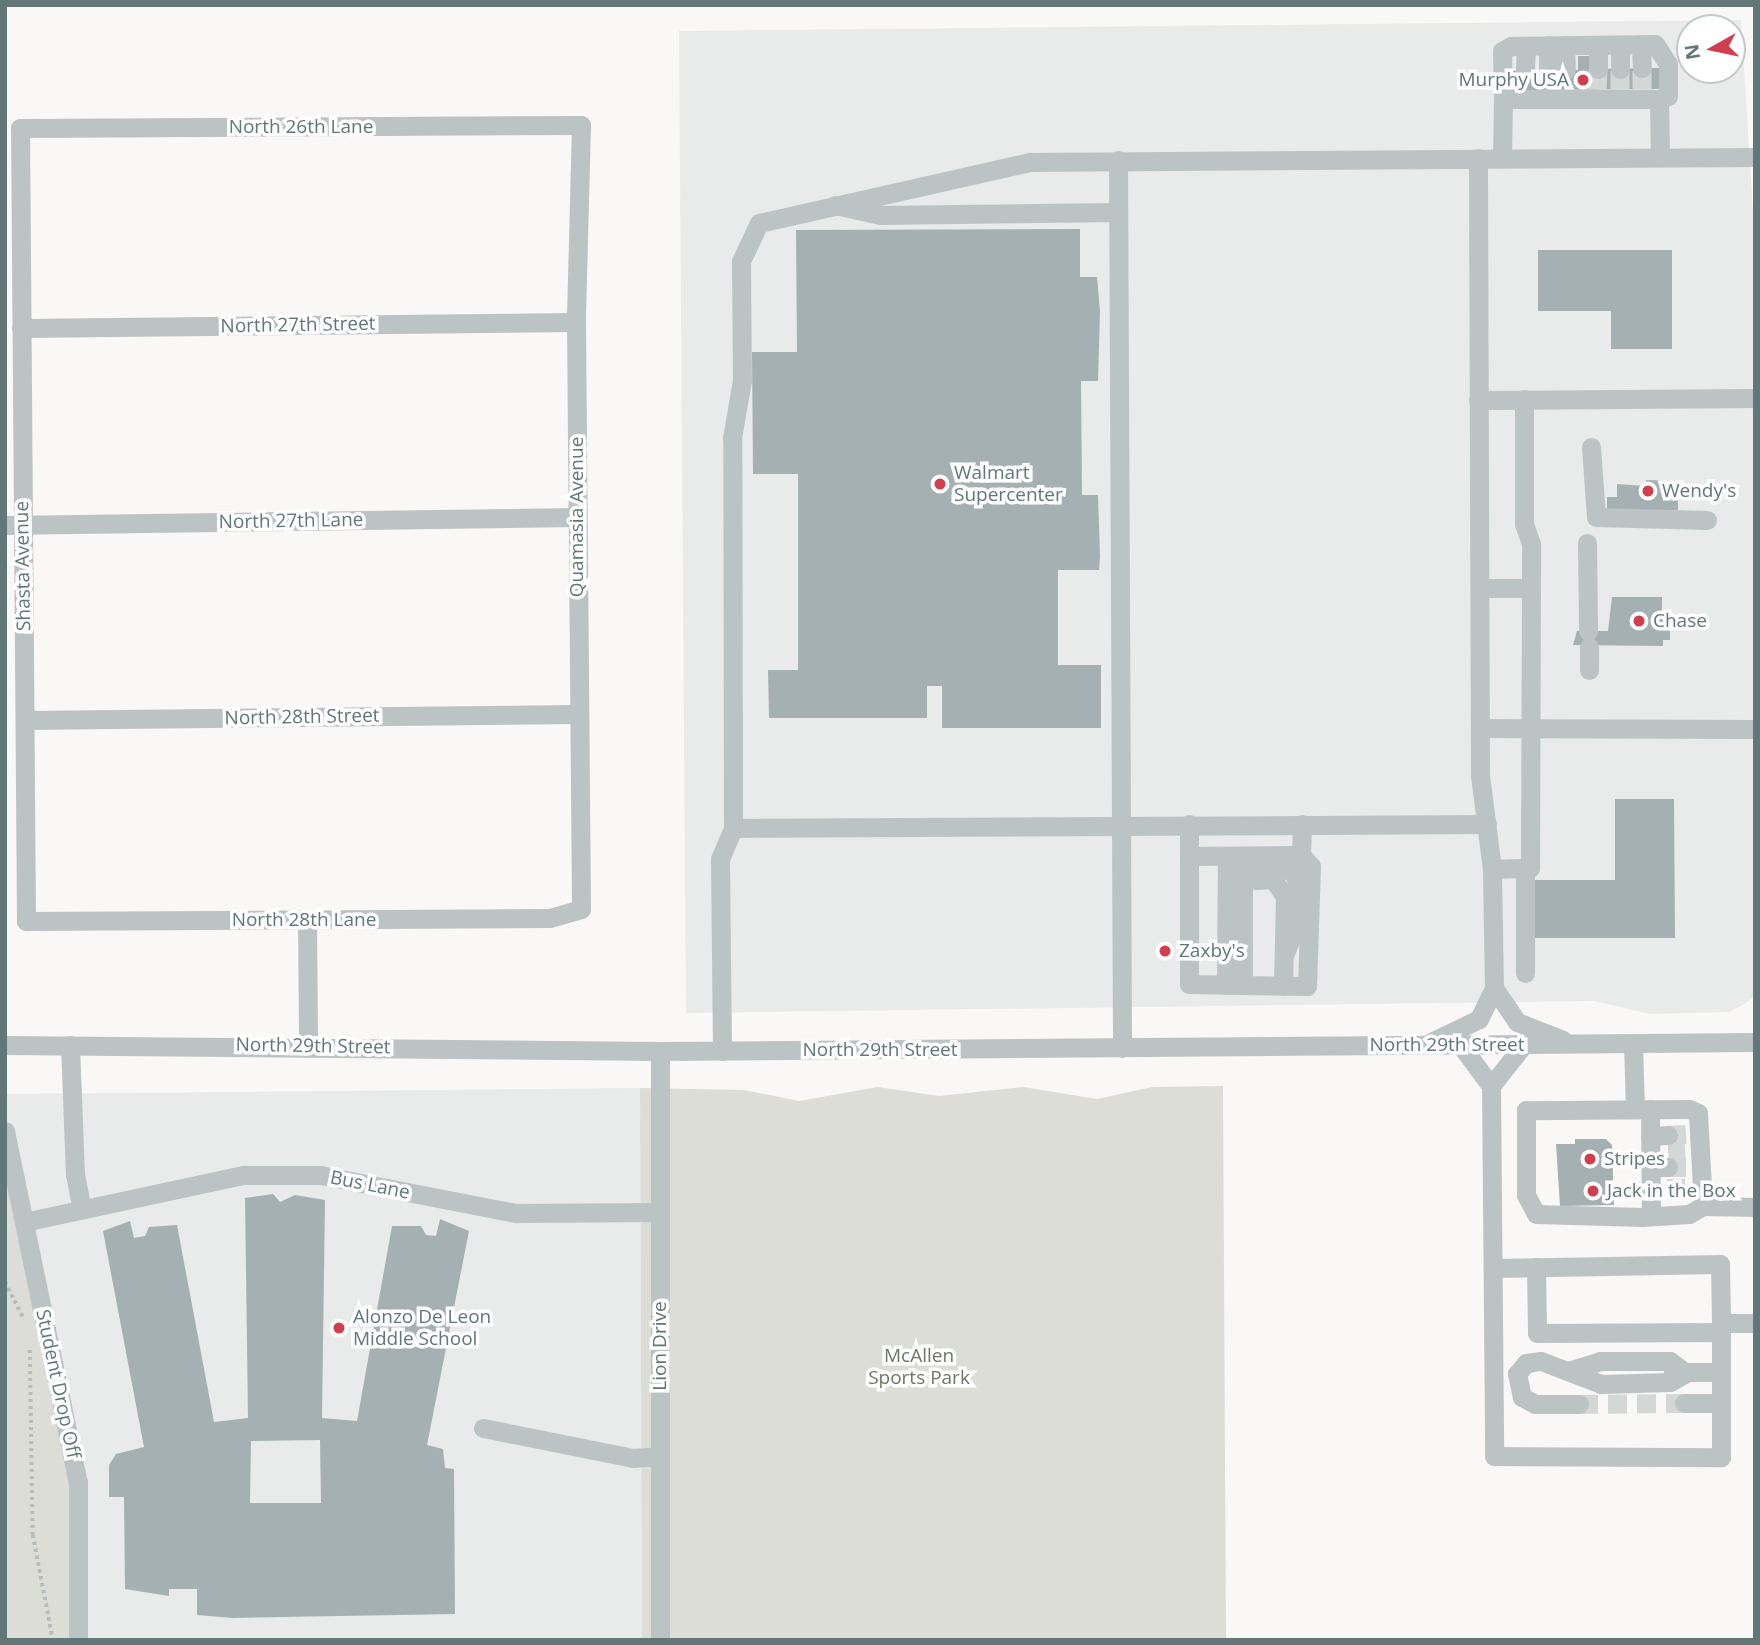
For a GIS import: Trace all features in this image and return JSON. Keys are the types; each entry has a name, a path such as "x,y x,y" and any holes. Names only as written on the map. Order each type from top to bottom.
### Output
{"street":[{"path":"1619,44 1620,69"},
{"path":"1641,44 1642,68"},
{"path":"1502,157 1502,51 1526,46 1655,44 1668,64 1668,96 1597,94 1558,86 1526,87 1503,99"},
{"path":"1557,45 1558,86"},
{"path":"1598,45 1598,69"},
{"path":"1526,46 1526,87"},
{"path":"1647,96 1660,157"},
{"name":"North 26th Lane","path":"20,128 582,125"},
{"name":"Quamasia Avenue","path":"581,909 576,321 582,125"},
{"name":"Shasta Avenue","path":"20,128 21,328 14,525 26,720 26,921"},
{"path":"722,1051 720,859 733,828 732,438 742,380 741,261 759,223 1030,162 1755,157"},
{"path":"1426,1045 1479,1019 1494,988 1492,869 1481,728 1478,158"},
{"path":"1118,160 1122,1048"},
{"path":"834,204 880,215 1118,212"},
{"name":"North 27th Street","path":"21,328 576,321"},
{"path":"1478,400 1755,398"},
{"path":"1492,869 1530,868 1531,588 1524,399"},
{"path":"1591,447 1596,517 1707,520"},
{"name":"North 27th Lane","path":"14,525 576,517"},
{"path":"1587,543 1589,670"},
{"path":"1480,589 1531,588"},
{"name":"North 28th Street","path":"26,720 578,714"},
{"path":"1481,728 1755,729"},
{"path":"1189,824 1189,984 1307,986 1311,866 1301,855 1302,824"},
{"path":"733,828 1487,824"},
{"path":"1189,856 1301,855"},
{"path":"1227,856 1234,985"},
{"path":"1525,868 1525,973"},
{"path":"1234,985 1243,881 1273,880 1282,885 1283,986"},
{"name":"North 28th Lane","path":"26,921 551,918 581,909"},
{"path":"307,920 309,1045"},
{"path":"1494,988 1517,1022 1573,1044"},
{"name":"North 29th Street","path":"5,1045 309,1045 722,1051 1755,1042"},
{"path":"1633,1043 1642,1109 1676,1150 1677,1197"},
{"path":"1491,1086 1524,1044"},
{"path":"70,1045 75,1174 82,1209"},
{"path":"1460,1045 1491,1086 1494,1456 1721,1457 1720,1264 1493,1268"},
{"name":"Lion Drive","path":"660,1051 660,1640"},
{"path":"1677,1197 1676,1150 1698,1113 1689,1109 1526,1110 1526,1195 1536,1214 1549,1218 1677,1197 1755,1207"},
{"name":"Student Drop Off","path":"5,1131 78,1482 79,1640"},
{"name":"Bus Lane","path":"24,1222 244,1175 320,1175 516,1213 660,1212"},
{"path":"1536,1267 1537,1333 1721,1328 1755,1323"},
{"path":"1579,1404 1535,1404 1517,1387 1517,1374 1526,1363 1541,1361 1568,1371 1721,1372"},
{"path":"1684,1403 1721,1403"},
{"path":"483,1427 633,1458 660,1456"}],"path":[{"path":"5,1282 26,1326"},
{"path":"29,1342 34,1395 33,1535 53,1640"}],"shaded area":[{"path":"1676,21 1676,84 1745,84 1755,244 1755,995 1746,1003 1729,1012 1650,1014 1595,1001 686,1013 679,31"},
{"name":"Alonzo De Leon Middle School","path":"640,1088 642,1640 71,1640 5,1175 5,1094"}],"green space":[{"name":"McAllen Sports Park","path":"1223,1086 1226,1640 642,1640 640,1088 744,1090 799,1101 878,1087 939,1096 1023,1087 1097,1099 1152,1087"},
{"path":"5,1175 70,1481 71,1640 5,1640"}],"building":[{"name":"Murphy USA","path":"1578,56 1589,56 1590,69 1659,68 1659,89 1506,90 1506,71 1578,70"},
{"name":"Walmart Supercenter","path":"1080,229 1080,277 1097,277 1100,311 1098,381 1081,381 1082,495 1098,495 1100,556 1099,570 1058,570 1058,665 1101,665 1101,728 942,728 942,686 927,686 927,718 769,718 768,670 798,670 798,474 753,474 752,352 797,352 796,230"},
{"path":"1538,250 1672,250 1672,349 1611,349 1611,311 1538,311"},
{"name":"Wendy's","path":"1646,480 1678,481 1678,510 1607,514 1607,497 1617,497 1617,484 1646,486"},
{"name":"Chase","path":"1612,597 1662,597 1662,611 1670,611 1670,640 1663,640 1663,646 1573,645 1577,631 1608,631"},
{"path":"1615,799 1674,799 1675,938 1530,938 1529,880 1615,880"},
{"path":"1575,1139 1606,1139 1612,1145 1614,1205 1560,1206 1556,1144 1575,1144"},
{"path":"273,1194 280,1202 295,1195 325,1200 322,1418 357,1421 392,1226 421,1226 426,1235 436,1236 440,1219 469,1231 427,1445 443,1449 445,1468 454,1469 455,1614 233,1618 197,1615 197,1589 169,1589 169,1596 125,1589 124,1497 109,1497 109,1465 116,1454 144,1447 103,1231 130,1221 134,1238 145,1236 149,1227 177,1225 214,1422 248,1418 245,1198","holes":["320,1440 321,1503 250,1503 251,1441"]}],"tunnel":[{"path":"1642,68 1642,89"},
{"path":"1597,89 1598,69"},
{"path":"1620,69 1620,89"},
{"path":"1668,1135 1686,1134"},
{"path":"1668,1149 1685,1148"},
{"path":"1668,1167 1686,1167"},
{"path":"1667,1188 1685,1188"},
{"path":"1579,1404 1684,1403"}],"place":[{"name":"Murphy USA","path":"1583,80"},
{"name":"Walmart Supercenter","path":"940,484"},
{"name":"Wendy's","path":"1648,491"},
{"name":"Chase","path":"1639,621"},
{"name":"Zaxby's","path":"1165,951"},
{"name":"Stripes","path":"1590,1159"},
{"name":"Jack in the Box","path":"1593,1191"},
{"name":"Alonzo De Leon Middle School","path":"339,1328"}]}
